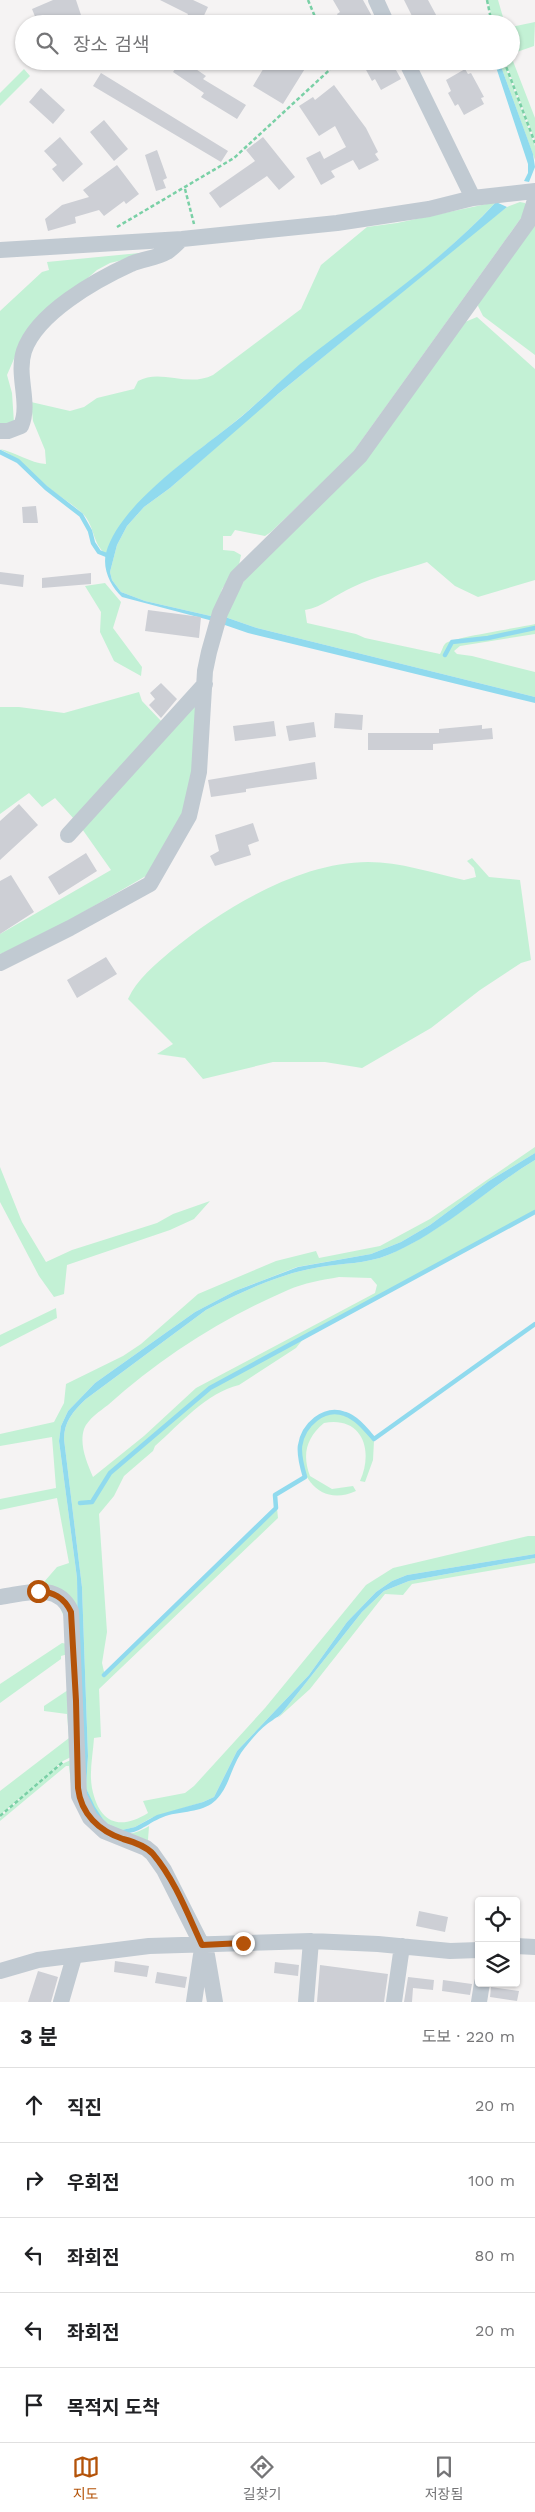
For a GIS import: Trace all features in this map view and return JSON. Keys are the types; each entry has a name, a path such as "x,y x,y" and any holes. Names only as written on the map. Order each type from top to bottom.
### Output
{"street":[{"path":"376,0 383,15"},
{"path":"410,70 473,198"},
{"path":"0,250 58,248 190,238 337,223 429,209 473,198 535,191"},
{"path":"0,963 70,928 150,884 190,816 199,772 209,652 220,613 237,576 360,456 528,222 535,200"},
{"path":"0,431 8,431 21,426 26,414 21,384 24,353 39,326 65,303 97,282 133,263 166,253 190,238"},
{"path":"68,835 205,684"},
{"path":"0,1597 28,1592 46,1592 54,1593 68,1605 71,1612 74,1654 79,1796 90,1818 104,1831 135,1842 152,1853 177,1892 207,1955 215,2002"},
{"path":"306,2002 311,1941"},
{"path":"0,1971 38,1960 74,1957 128,1947 311,1941 402,1946 450,1951 475,1950"},
{"path":"194,2002 201,1966 202,1945"},
{"path":"394,2002 402,1946"},
{"path":"520,1946 535,1947"},
{"path":"61,2002 74,1957"},
{"path":"479,2002 481,1987"}],"path":[{"path":"308,0 314,15"},
{"path":"486,0 490,15"},
{"path":"118,243 110,231 185,189 234,158 329,70"},
{"path":"507,70 535,143"},
{"path":"185,189 190,238"},
{"path":"0,1816 63,1762 77,1759"}],"green space":[{"path":"488,0 498,0 502,15 491,15"},
{"path":"535,22 534,46 520,51 520,25"},
{"path":"23,70 30,76 0,106 0,93"},
{"path":"502,70 506,70 535,146 535,160"},
{"path":"508,70 516,70 535,118 535,140"},
{"path":"496,202 415,277 328,345 303,362 237,420 163,479 130,514 106,554 98,545 90,524 83,514 49,488 20,462 0,449 34,462 46,464 45,450 33,421 31,402 70,411 84,407 97,398 134,389 138,381 147,378 156,376 194,380 213,375 301,309 321,265 367,227 397,223"},
{"path":"520,202 525,203 527,206 524,214 351,455 265,536 235,530 231,536 223,536 223,550 234,551 241,555 239,565 222,589 215,617 145,601 121,592 112,580 110,572 117,545 127,526 144,507 170,488 255,413 486,223 507,207"},
{"path":"535,224 535,355 483,316 478,306 479,301"},
{"path":"160,251 110,263 97,270 40,319 20,345 7,375 12,393 14,423 0,426 0,311 42,272 49,270 47,262"},
{"path":"477,317 535,369 535,580 478,597 455,586 427,562 362,583 318,606 305,610 307,623 440,654 445,644 451,641 535,624 535,627 488,637 452,641 444,654 446,655 453,643 489,639 535,629 535,634 460,646 454,651 457,654 535,672 535,697 257,628 225,617 248,574 465,322"},
{"path":"105,583 121,602 113,628 142,667 141,676 114,661 100,632 101,612 85,586"},
{"path":"139,692 142,701 163,723 74,819 55,798 42,807 29,793 0,814 0,707 19,707 64,713"},
{"path":"198,702 189,807 151,873 30,943 0,954 0,934 111,870 80,826"},
{"path":"472,858 489,877 520,880 531,960 521,963 480,990 431,1028 362,1068 325,1062 273,1062 203,1079 185,1058 157,1054 173,1044 128,999 136,985 147,973 191,935 238,904 289,879 315,870 342,864 380,862 464,880 476,877 474,868 467,861"},
{"path":"535,1147 535,1153 489,1181 430,1225 401,1242 371,1254 297,1267 235,1291 195,1312 95,1383 68,1411 61,1426 59,1441 77,1578 82,1787 98,1819 114,1832 124,1834 136,1832 149,1826 148,1840 153,1849 106,1830 90,1814 80,1792 74,1614 67,1601 62,1597 50,1591 28,1589 44,1582 57,1567 69,1563 57,1498 0,1510 0,1499 56,1488 52,1437 0,1446 0,1434 54,1422 64,1403 66,1384 123,1356 141,1344 198,1294 276,1261 316,1251 319,1258 380,1246 430,1219"},
{"path":"535,1160 535,1211 210,1387 109,1472 92,1501 80,1502 81,1504 93,1503 111,1474 196,1400 228,1378 304,1338 296,1348 239,1385 215,1395 194,1410 155,1446 153,1451 124,1476 114,1496 99,1514 107,1632 102,1663 105,1676 277,1508 278,1518 99,1689 101,1737 94,1738 91,1776 95,1800 100,1809 105,1816 112,1820 128,1822 148,1813 143,1801 185,1793 194,1786 265,1708 366,1585 393,1568 528,1536 535,1536 535,1554 407,1575 392,1581 376,1592 347,1622 309,1675 237,1751 214,1797 151,1818 135,1827 122,1830 108,1824 94,1807 86,1788 88,1756 82,1587 64,1439 64,1433 70,1417 86,1399 206,1310 276,1278 305,1270 371,1260 388,1255 427,1235","holes":["339,1277 371,1278 377,1285 375,1293 196,1388 144,1436 93,1477 86,1460 82,1441 86,1425 128,1388 171,1355 216,1326 294,1288"]},
{"path":"0,1167 22,1222 46,1262 72,1250 157,1223 173,1214 210,1201 194,1219 170,1230 67,1265 64,1294 54,1297 39,1276 0,1202"},
{"path":"56,1308 57,1318 0,1347 0,1335"},
{"path":"330,1413 350,1417 374,1441 373,1460 365,1482 360,1481 366,1458 365,1447 362,1438 356,1430 348,1425 337,1422 324,1423 313,1435 306,1454 310,1476 332,1489 353,1486 356,1491 337,1496 322,1492 310,1482 303,1468 301,1452 305,1436 314,1423"},
{"path":"535,1558 535,1563 412,1584 403,1595 385,1594 310,1689 278,1718 362,1612 384,1591 409,1581"},
{"path":"31,1593 53,1596 61,1601 68,1611 75,1755 63,1761 0,1815 0,1791 69,1738 67,1714 44,1711 44,1706 68,1690 68,1654 61,1656 61,1659 0,1703 0,1684 62,1643 68,1644 65,1619 57,1601 38,1596 0,1602 0,1599"},
{"path":"71,1760 72,1792 69,1766 66,1766 0,1821 0,1818 43,1777"}],"water":[{"path":"497,70 502,70 533,154 535,167 529,182 524,181 528,173 528,164"},
{"path":"496,202 507,207 278,394 170,488 144,507 127,526 117,545 110,572 112,580 121,592 145,601 215,617 213,621 122,597 108,577 105,565 106,553 114,534 127,515 144,496 184,461 241,417 300,364 426,267 474,225"},
{"path":"225,617 257,628 535,697 535,703 248,633 222,624"},
{"path":"535,1153 535,1160 445,1223 408,1246 380,1258 320,1267 276,1278 206,1310 86,1399 70,1417 64,1433 64,1439 82,1587 88,1756 86,1788 103,1819 108,1824 122,1830 135,1827 157,1815 214,1797 237,1751 309,1675 347,1622 376,1592 392,1581 407,1575 535,1554 535,1558 409,1581 384,1591 362,1612 281,1714 264,1727 248,1744 241,1753 224,1789 216,1800 200,1809 160,1818 137,1831 123,1833 114,1830 97,1815 86,1799 78,1641 77,1578 59,1441 61,1426 68,1411 95,1383 195,1312 235,1291 298,1267 371,1254 401,1242 430,1225 489,1181"}],"building":[{"path":"53,0 76,0 81,15 34,15 32,9"},
{"path":"160,0 193,0 208,7 204,15 188,14"},
{"path":"333,0 363,0 371,15 338,15 340,12"},
{"path":"404,0 428,0 436,15 412,15"},
{"path":"174,70 197,70 206,76 203,79 246,105 237,119 201,97 204,93 173,72"},
{"path":"263,70 304,70 283,104 253,86"},
{"path":"366,70 396,70 401,79 381,90 375,79 372,81"},
{"path":"463,70 466,70 468,74 471,73 484,97 481,98 484,104 464,115 458,104 455,106 448,93 451,91 446,80"},
{"path":"101,73 228,151 221,162 93,86"},
{"path":"334,85 366,128 378,152 375,154 379,160 359,170 353,160 331,171 335,177 321,185 306,158 320,151 324,159 346,147 335,126 319,136 299,106 313,97 315,100"},
{"path":"41,88 65,110 53,124 29,102"},
{"path":"104,120 128,149 114,161 90,132"},
{"path":"60,137 83,164 63,182 52,169 57,165 44,151"},
{"path":"263,137 295,177 279,190 267,176 220,208 209,193 255,161 246,150"},
{"path":"157,150 167,178 163,180 166,188 156,191 145,155"},
{"path":"117,165 139,194 126,204 124,201 104,216 99,210 75,217 76,223 48,231 45,219 62,205 89,197 83,190"},
{"path":"36,506 38,523 23,523 22,507"},
{"path":"0,572 24,575 23,587 0,584"},
{"path":"91,573 91,584 42,588 42,578"},
{"path":"148,610 201,617 199,638 145,631"},
{"path":"161,683 177,699 161,718 149,705 155,699 150,693"},
{"path":"335,713 363,715 362,730 334,728"},
{"path":"274,721 276,736 235,741 233,726"},
{"path":"314,722 316,737 289,741 286,726"},
{"path":"482,725 482,729 492,728 493,739 433,744 433,750 368,750 368,733 439,733 439,729"},
{"path":"315,762 317,779 246,789 246,792 211,797 208,780"},
{"path":"19,804 38,825 0,860 0,821"},
{"path":"253,823 259,841 248,845 251,855 215,866 210,856 219,851 215,835"},
{"path":"86,853 97,871 59,895 48,877"},
{"path":"11,875 34,912 0,934 0,881"},
{"path":"106,957 117,974 77,998 67,980"},
{"path":"419,1911 448,1917 445,1932 416,1926"},
{"path":"115,1961 149,1966 147,1977 114,1972"},
{"path":"275,1962 299,1965 298,1976 274,1973"},
{"path":"320,1965 388,1974 384,2002 317,2002"},
{"path":"38,1971 58,1977 51,2002 28,2002"},
{"path":"157,1972 187,1977 185,1988 155,1983"},
{"path":"408,1977 434,1980 433,1990 413,1988 412,2002 404,2002"},
{"path":"443,1980 472,1984 470,1995 442,1991"},
{"path":"491,1987 519,1991 517,2001 490,1997"}],"waterway":[{"path":"0,452 18,461 46,488 81,515 99,552 109,556"},
{"path":"445,655 452,642 488,638 535,628"},
{"path":"80,1503 92,1502 110,1473 210,1388 535,1212"},
{"path":"104,1675 276,1508 275,1495 305,1477 300,1458 300,1446 305,1431 316,1419 330,1413 345,1414 357,1421 374,1439 535,1324"}],"route":[{"path":"38,1591 54,1593 68,1605 71,1612 76,1701 77,1778 79,1796 90,1818 104,1831 135,1842 152,1853 177,1892 202,1945 243,1943"}]}
